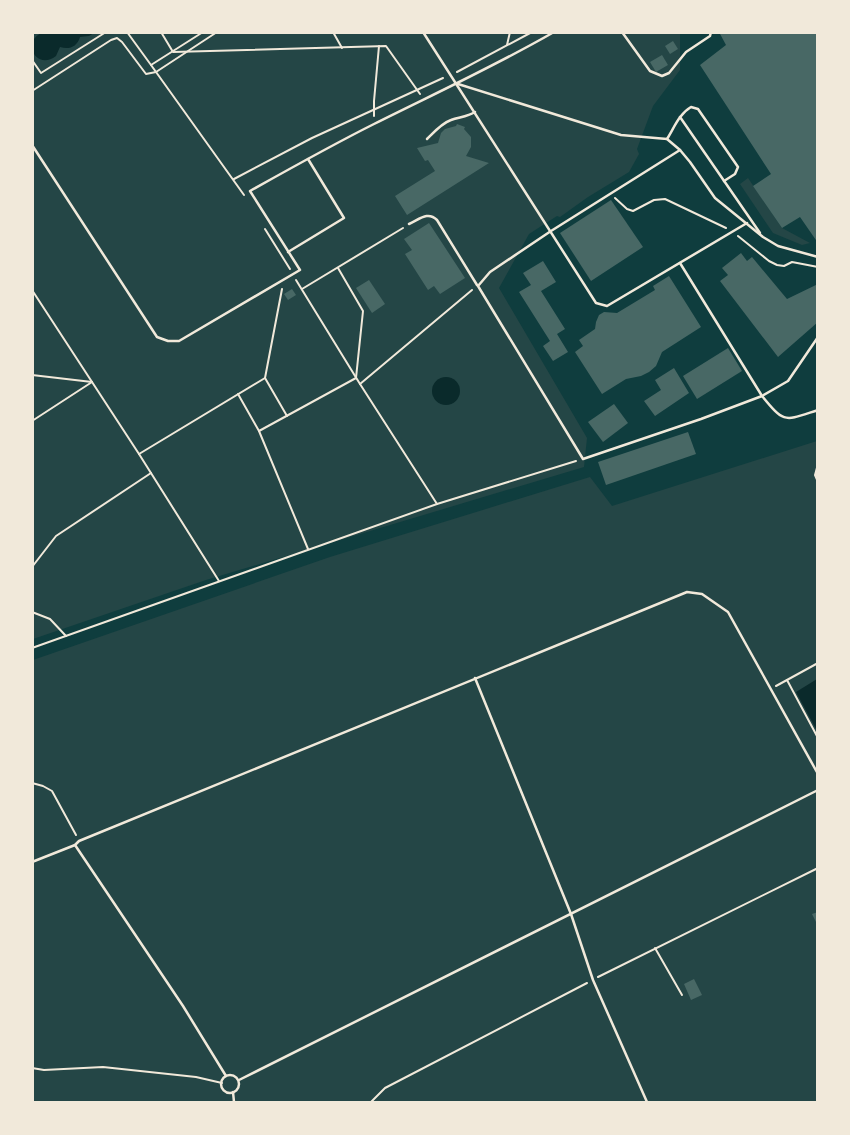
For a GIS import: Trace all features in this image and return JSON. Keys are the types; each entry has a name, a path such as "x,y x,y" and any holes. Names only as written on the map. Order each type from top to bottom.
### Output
{"lane":[{"path":"423,32 596,303 607,306 747,223"},
{"path":"32,145 157,337 168,342 179,341 300,270 250,191 375,123 504,61 554,32"},
{"path":"622,32 650,71 662,76 669,73 686,52 710,36 711,32"},
{"path":"457,84 621,135 667,139 680,150 715,198 763,237 778,246 818,257"},
{"path":"667,139 680,117 691,107 698,109 738,167 737,172 724,181"},
{"path":"428,138 451,120 460,119 475,112"},
{"path":"680,117 763,237"},
{"path":"478,286 490,272 551,231 680,150"},
{"path":"288,252 344,218 308,158"},
{"path":"409,224 427,215 432,215 437,220 583,459 762,396 788,381 814,340 818,337"},
{"path":"680,263 762,396 777,414 785,419 818,410"},
{"path":"814,340 818,346"},
{"path":"32,862 687,592 702,594 728,612 818,774"},
{"path":"475,678 571,914 593,980 647,1102"},
{"path":"239,1080 818,790"},
{"path":"75,845 183,1006 226,1076"},
{"path":"226,1076 233,1076 239,1080"},
{"path":"226,1076 222,1084 225,1091 233,1092 238,1088 239,1080"},
{"path":"233,1092 234,1102"}],"path":[{"path":"32,60 41,73 106,32"},
{"path":"127,32 244,195"},
{"path":"160,32 172,52"},
{"path":"151,66 203,32"},
{"path":"32,91 117,38 146,74 156,72 217,32"},
{"path":"333,32 342,49"},
{"path":"507,46 510,32"},
{"path":"451,74 532,32"},
{"path":"375,123 373,110 379,46"},
{"path":"172,52 342,49 386,46 424,100"},
{"path":"234,179 312,138 444,78 451,87"},
{"path":"611,193 627,209 633,212 654,200 665,199 732,231 777,266 784,266 792,262 818,267"},
{"path":"302,289 409,224"},
{"path":"263,227 356,378 437,504"},
{"path":"338,268 363,311 356,378"},
{"path":"284,279 265,378 287,416"},
{"path":"360,384 478,286"},
{"path":"32,290 219,581"},
{"path":"32,374 92,382"},
{"path":"139,454 265,378"},
{"path":"259,431 356,378"},
{"path":"32,421 92,382"},
{"path":"238,394 259,431 308,549"},
{"path":"32,648 437,504 583,459"},
{"path":"818,464 815,475 818,482"},
{"path":"32,567 56,536 151,473"},
{"path":"32,612 50,619 66,636"},
{"path":"771,689 818,664"},
{"path":"787,680 818,738"},
{"path":"32,783 52,791 80,841"},
{"path":"371,1102 385,1088 655,948 818,868"},
{"path":"655,948 682,995"},
{"path":"32,1068 44,1070 103,1067 196,1077 222,1084"}],"shaded area":[{"path":"32,33 680,33 680,70 653,106 637,149 639,154 629,172 560,217 557,216 529,234 499,288 587,438 584,467 206,580 33,639"},
{"path":"42,33 94,33 89,36 80,37 72,47 60,47 56,56 49,60 42,60 37,57 32,48 36,37"},
{"path":"748,178 782,228 810,243 802,245 773,233 740,184"},
{"path":"446,377 456,381 460,391 456,401 446,405 436,401 432,391 436,381"},
{"path":"817,441 817,1102 33,1102 33,660 330,557 590,477 612,506"},
{"path":"817,679 817,731 796,692"}],"building":[{"path":"719,32 818,32 818,243 800,217 782,228 753,186 771,174 700,65 726,45"},
{"path":"673,41 678,49 670,54 665,46"},
{"path":"662,55 668,65 656,72 650,62"},
{"path":"457,124 465,127 464,129 471,137 471,147 466,156 489,163 407,215 395,196 435,171 428,160 425,161 417,148 438,143 441,133 445,129"},
{"path":"611,200 643,247 591,281 560,233"},
{"path":"429,223 465,278 440,294 434,286 428,290 405,254 412,250 404,239"},
{"path":"741,253 747,261 752,257 787,299 818,284 818,322 778,357 720,281 728,275 722,268"},
{"path":"543,261 556,282 541,291 565,329 557,334 568,352 553,361 543,346 550,341 519,292 531,285 523,273"},
{"path":"669,276 701,327 662,352 656,366 649,372 626,379 602,394 575,352 583,346 579,340 595,329 599,315 604,312 617,313 655,290 653,286"},
{"path":"369,280 385,304 372,313 356,288"},
{"path":"292,289 296,295 288,300 284,294"},
{"path":"728,348 742,371 697,399 683,376"},
{"path":"674,368 689,393 655,416 644,401 661,390 655,380"},
{"path":"614,404 628,423 603,442 588,422"},
{"path":"688,432 696,454 606,485 598,462"},
{"path":"818,912 818,926 812,914"},
{"path":"694,979 702,995 691,1000 684,984"}]}
